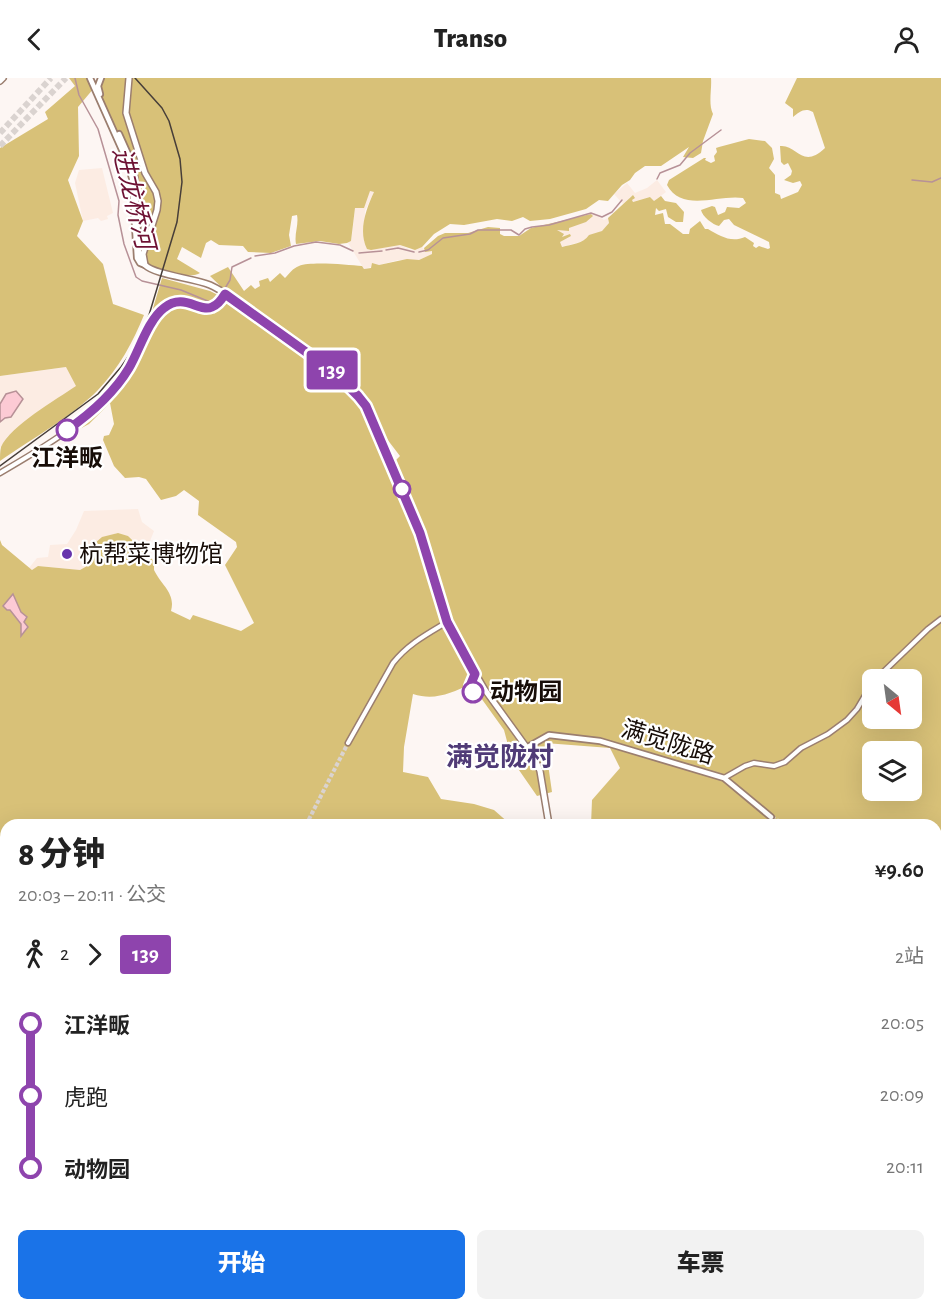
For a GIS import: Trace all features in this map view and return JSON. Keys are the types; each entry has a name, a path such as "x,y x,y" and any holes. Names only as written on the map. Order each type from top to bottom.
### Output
{"main road":[{"path":"90,78 127,161 132,178 137,218"},
{"path":"101,78 99,92 132,163 139,255 145,265 153,270 202,282 225,294 334,372 366,406 420,533 447,622 472,670 535,759 540,771 548,819"},
{"path":"129,80 126,113 145,173 156,192 158,201 143,254 145,265"},
{"path":"137,218 152,220"},
{"name":"满觉陇路","path":"526,748 549,735 578,737 600,741 724,778"},
{"path":"724,778 771,817"}],"street":[{"path":"0,472 31,455 79,422 98,405 127,371 156,315 166,306 187,302 206,308 212,307 225,294"},
{"name":"满觉陇路","path":"886,669 928,628 941,619"},
{"path":"348,743 393,663 402,652 415,641 447,622"},
{"name":"满觉陇路","path":"724,778 745,765 754,763 774,766 785,762 801,748 828,734 847,720 862,701"}],"shaded area":[{"path":"69,78 88,78 94,88 78,107 79,156 68,180 83,221 77,236 103,264 113,304 144,315 125,354 98,390 64,418 0,461 1,447 14,430 76,386 66,367 0,376 0,148 48,119 45,112 75,86"},
{"path":"100,78 711,78 710,101 713,114 701,153 693,158 683,157 689,147 661,166 645,166 622,185 608,201 599,200 586,209 550,219 530,221 523,217 512,221 497,219 464,225 450,224 415,250 400,245 371,250 367,249 363,235 366,213 374,192 370,191 364,208 355,208 351,241 347,243 320,241 296,244 297,215 292,216 289,235 291,246 271,253 248,252 243,246 219,245 211,240 206,243 201,258 182,247 177,259 200,273 184,275 151,266 143,254 153,220 136,215 134,181 95,85"},
{"path":"797,78 941,78 941,819 591,819 592,800 620,768 610,748 545,743 552,792 537,796 512,760 504,730 471,684 436,696 413,694 404,747 403,772 428,777 441,799 474,804 494,810 504,819 0,819 0,540 2,545 32,570 38,566 80,570 87,566 94,544 102,537 118,533 128,536 154,561 154,570 170,594 171,611 190,620 193,615 241,631 254,623 225,565 237,547 236,542 198,515 199,501 184,490 176,496 161,500 146,479 125,478 114,466 103,440 104,436 109,435 114,424 110,403 89,424 53,443 98,405 127,371 130,357 151,315 162,278 210,291 220,296 298,347 351,391 364,408 393,476 415,536 443,626 452,621 439,594 433,565 395,464 400,456 377,426 364,398 338,372 241,306 210,276 228,267 244,291 251,285 255,289 260,286 259,281 268,278 270,282 280,273 285,278 299,266 348,265 362,266 364,269 371,268 372,263 379,265 407,259 419,260 432,254 432,251 425,252 424,248 445,233 468,233 488,227 500,228 500,234 504,236 519,236 531,228 591,214 593,216 586,222 569,228 569,231 557,230 564,234 562,237 570,234 571,236 560,242 562,247 580,242 589,235 602,231 609,223 608,218 633,195 635,198 633,202 650,197 654,201 661,196 665,201 676,203 684,212 683,222 676,222 668,217 666,209 659,211 656,208 655,215 663,213 665,224 670,224 683,234 689,234 690,229 700,221 705,229 721,236 730,239 745,237 754,243 753,246 756,248 759,246 768,249 770,248 769,242 734,225 729,219 724,220 719,226 711,222 701,210 712,206 715,207 718,215 725,212 727,207 739,208 746,203 743,198 691,200 674,193 667,185 669,180 704,158 711,163 715,161 716,148 749,139 765,141 772,148 774,159 769,168 775,175 775,193 780,195 781,199 798,192 802,185 800,181 793,183 784,180 791,175 792,171 788,163 784,165 781,162 780,146 786,146 805,157 811,157 825,148 813,112 805,110 793,117 793,109 785,103"},
{"path":"102,168 113,213 107,216 108,219 101,221 98,218 83,221 75,183 79,170"},
{"path":"657,180 666,192 654,201 650,197 632,202 633,195 623,204 614,194 627,183 635,193 647,188"},
{"path":"370,191 374,192 365,211 364,242 400,245 411,250 422,247 426,251 432,251 432,254 419,260 398,260 364,269 348,243 351,241 355,208"},
{"path":"593,213 604,220 608,218 609,223 602,231 580,242 561,247 549,227"},
{"path":"67,367 82,397 8,436 0,448 0,376"},
{"path":"16,391 23,399 11,417 0,422 0,404 6,394"},
{"path":"138,509 142,522 154,531 146,551 128,536 117,533 94,544 87,566 80,570 39,566 32,570 29,568 37,558 48,557 50,545 67,544 84,511"},
{"path":"13,594 21,612 27,617 24,622 28,627 21,636 21,624 10,610 3,606"}],"waterway":[{"name":"进龙桥河","path":"75,78 79,95 98,129 119,201 118,215 124,244 136,277 142,281 181,290 210,302 216,302 221,295"},
{"path":"657,179 660,173 680,165 690,153 721,130"},
{"path":"912,180 932,182 941,178"},
{"path":"419,252 428,250 443,238 470,234 478,230 511,230 519,235 525,229 591,213 602,217 612,212 622,200"},
{"path":"255,256 316,242 340,245 353,251"},
{"path":"386,250 398,248 414,252"},
{"path":"359,253 382,251"},
{"path":"224,290 230,280 232,267 251,258"}],"tunnel":[{"path":"0,133 51,78"},
{"path":"0,146 66,78"},
{"path":"309,819 348,743"},
{"path":"771,817 774,819"}],"railway":[{"path":"0,466 98,394 132,351 149,315 177,222 182,182 180,159 169,121 162,108 135,78"}],"bus line":[{"name":"139","path":"67,430 98,405 117,384 127,371 156,315 166,306 187,302 206,308 212,307 225,294 334,372 366,406 420,533 447,622 475,674 470,686 473,692"}],"place":[{"name":"江洋畈","path":"67,430"},
{"name":"杭帮菜博物馆","path":"67,554"},
{"name":"动物园","path":"473,692"}],"district":[{"name":"满觉陇村","path":"500,757"}]}
